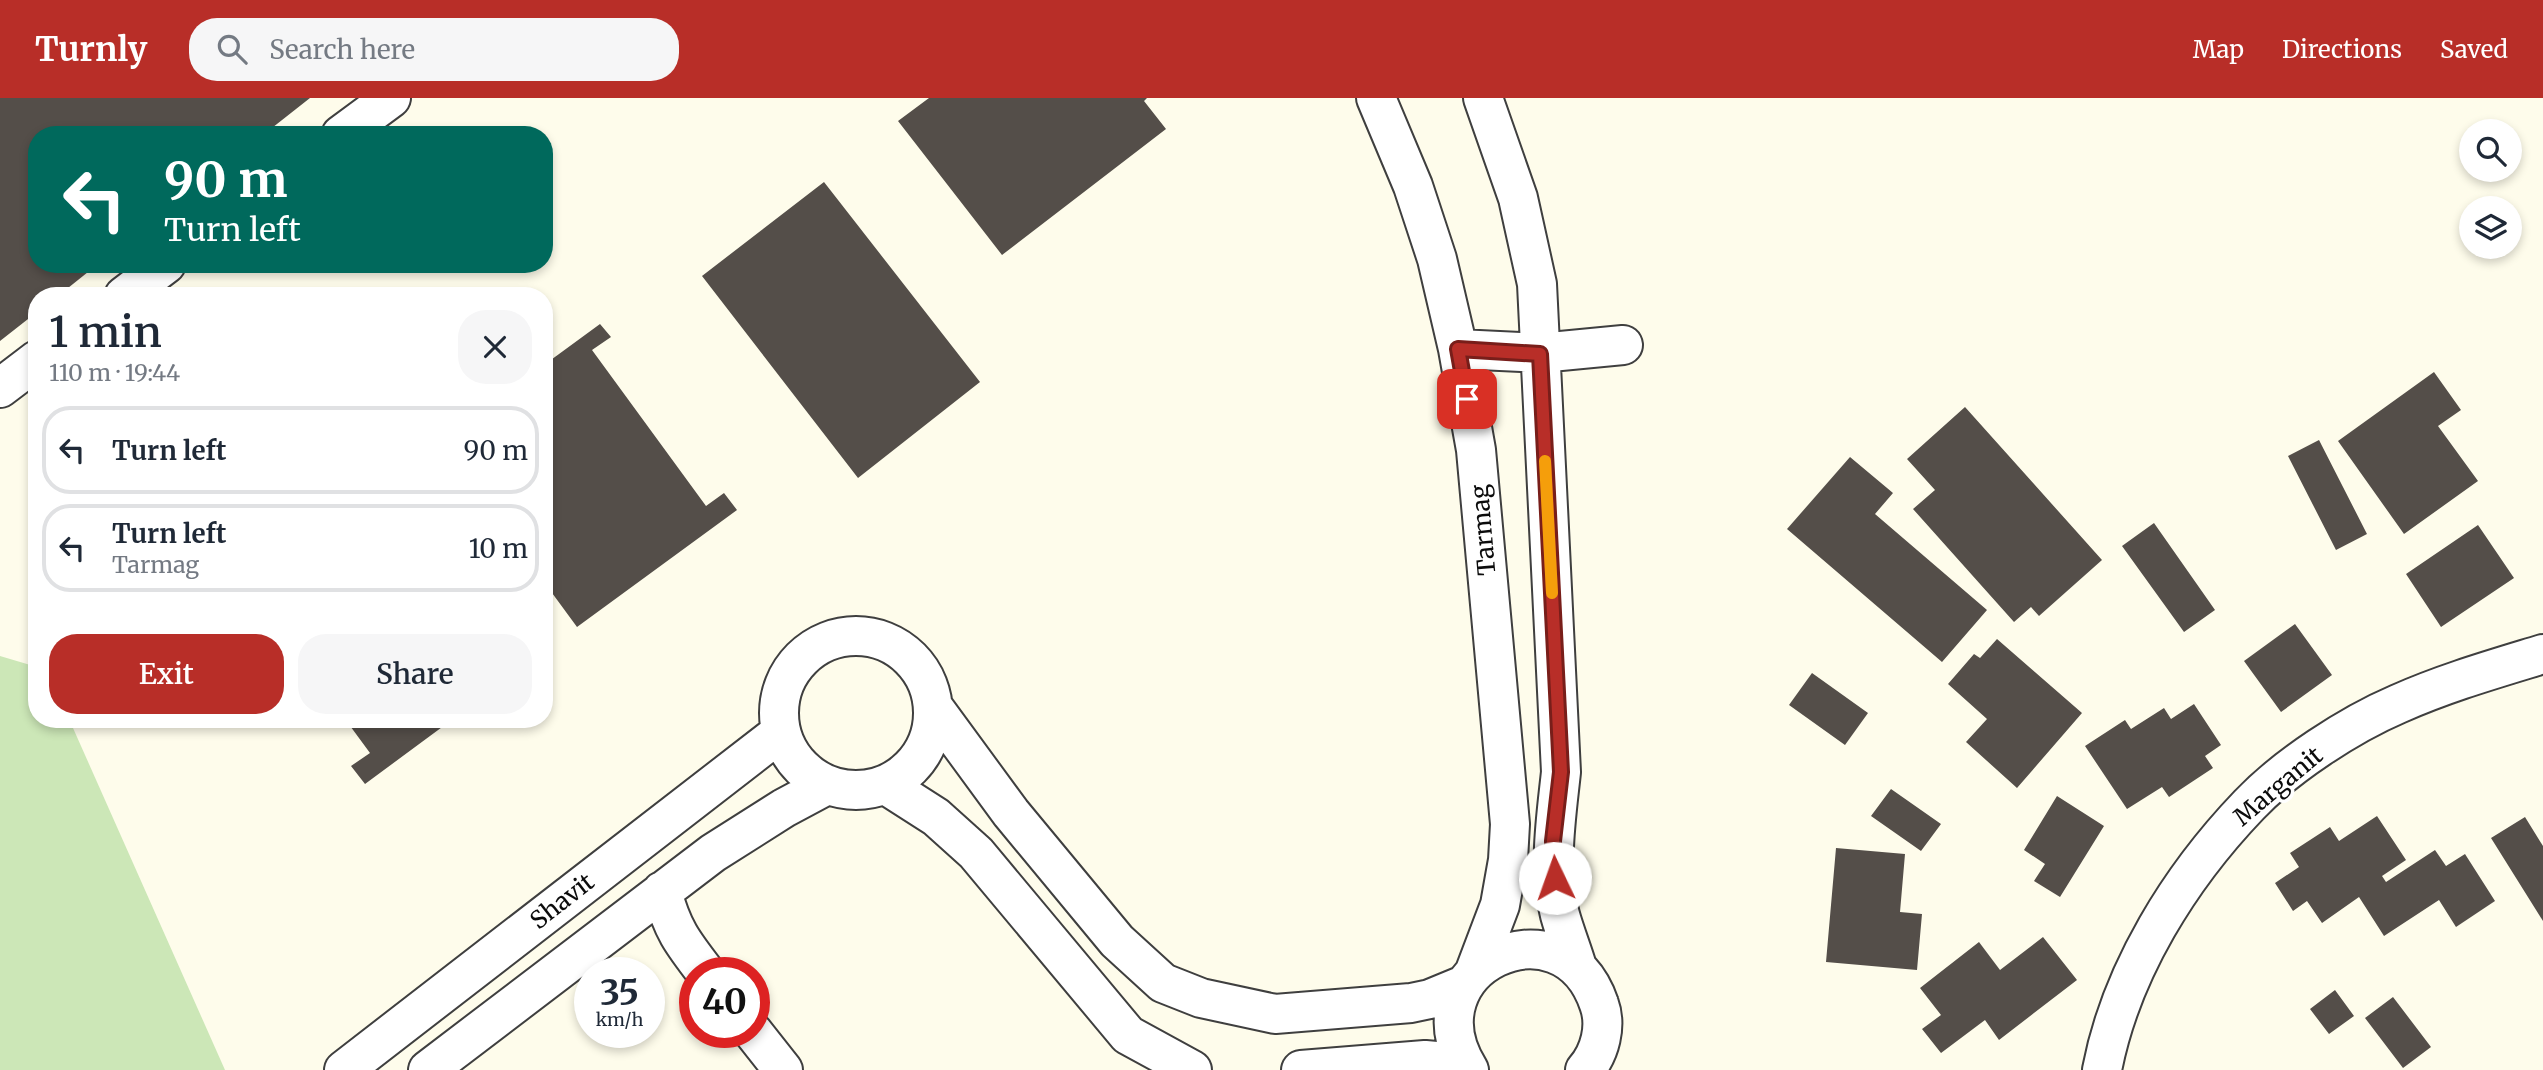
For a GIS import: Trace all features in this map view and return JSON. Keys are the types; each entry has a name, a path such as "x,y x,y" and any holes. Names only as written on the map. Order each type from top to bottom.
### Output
{"street":[{"path":"353,126 391,98"},
{"name":"Tarmag","path":"1376,98 1413,186 1433,247 1458,349 1476,450 1510,824 1508,860 1500,905 1456,1002 1454,1038 1469,1070"},
{"path":"1483,98 1518,198 1537,284 1561,772 1553,841 1555,878 1559,913 1577,967"},
{"path":"136,287 154,273"},
{"path":"1458,349 1540,354 1623,345"},
{"path":"0,387 28,367"},
{"path":"844,636 870,637 894,645 915,661 928,683 934,708 932,731 923,754 907,772 886,785 867,790 846,791 827,785 805,773 797,764 781,732 778,707 785,682 799,660 820,645 844,636"},
{"name":"Marganit","path":"2102,1070 2107,1042 2134,971 2165,915 2204,856 2250,803 2300,761 2396,705 2459,680 2543,654"},
{"path":"934,708 1011,813 1117,941 1163,983 1201,998 1275,1014 1411,1003 1430,999 1469,978 1493,958 1514,950 1537,949 1558,955 1577,967 1593,987 1602,1011 1601,1038 1589,1067"},
{"name":"Shavit","path":"344,1070 781,732"},
{"path":"428,1070 662,891 743,834 827,785"},
{"path":"886,785 936,817 976,853 1128,1035 1192,1070"},
{"path":"662,891 670,921 694,957"},
{"path":"766,1048 783,1070"},
{"path":"1301,1070 1425,1060 1447,1062 1469,1070"}],"green space":[{"path":"0,656 28,664 28,728 73,728 225,1070 0,1070"}],"building":[{"path":"0,98 310,98 274,126 28,126 28,273 87,273 69,287 28,287 28,319 0,341"},
{"path":"929,98 1147,98 1144,101 1166,129 1002,255 898,121"},
{"path":"824,182 980,382 858,478 702,276"},
{"path":"600,324 611,337 592,350 706,506 724,493 737,510 577,627 553,594 553,358"},
{"path":"2434,372 2461,410 2438,426 2478,481 2404,534 2338,441"},
{"path":"1965,407 2102,560 2039,616 2031,607 2014,622 1913,509 1935,490 1907,459"},
{"path":"2319,440 2367,534 2336,550 2288,456"},
{"path":"1850,457 1893,493 1875,514 1987,610 1942,662 1787,529"},
{"path":"2154,523 2215,610 2184,632 2122,546"},
{"path":"2478,525 2514,578 2441,627 2406,574"},
{"path":"2295,624 2332,675 2281,712 2244,661"},
{"path":"1997,639 2082,713 2017,788 1966,742 1987,719 1948,684 1974,654 1980,658"},
{"path":"1812,673 1868,713 1845,745 1789,705"},
{"path":"2194,704 2221,745 2205,756 2213,768 2169,797 2162,787 2127,809 2085,746 2125,720 2131,729 2164,708 2171,719"},
{"path":"352,728 441,728 365,784 351,766 370,753"},
{"path":"1891,789 1941,824 1921,851 1871,816"},
{"path":"2057,796 2104,826 2060,897 2034,881 2045,864 2024,850"},
{"path":"2377,816 2406,860 2382,876 2386,882 2435,850 2446,866 2465,854 2495,901 2456,927 2439,900 2384,936 2359,897 2322,923 2307,901 2293,911 2275,883 2299,867 2290,853 2330,827 2339,841"},
{"path":"2525,817 2543,846 2543,921 2491,838"},
{"path":"1836,848 1905,854 1900,912 1922,914 1917,970 1826,962"},
{"path":"2043,937 2077,980 1999,1040 1985,1020 1941,1053 1922,1029 1941,1015 1920,988 1979,942 2000,970"},
{"path":"2335,990 2354,1016 2329,1034 2310,1009"},
{"path":"2393,997 2431,1047 2403,1068 2365,1018"}],"slow traffic":[{"path":"1545,461 1552,593"}],"route":[{"path":"1467,399 1458,349 1540,354 1561,772 1553,841 1555,878"}]}
